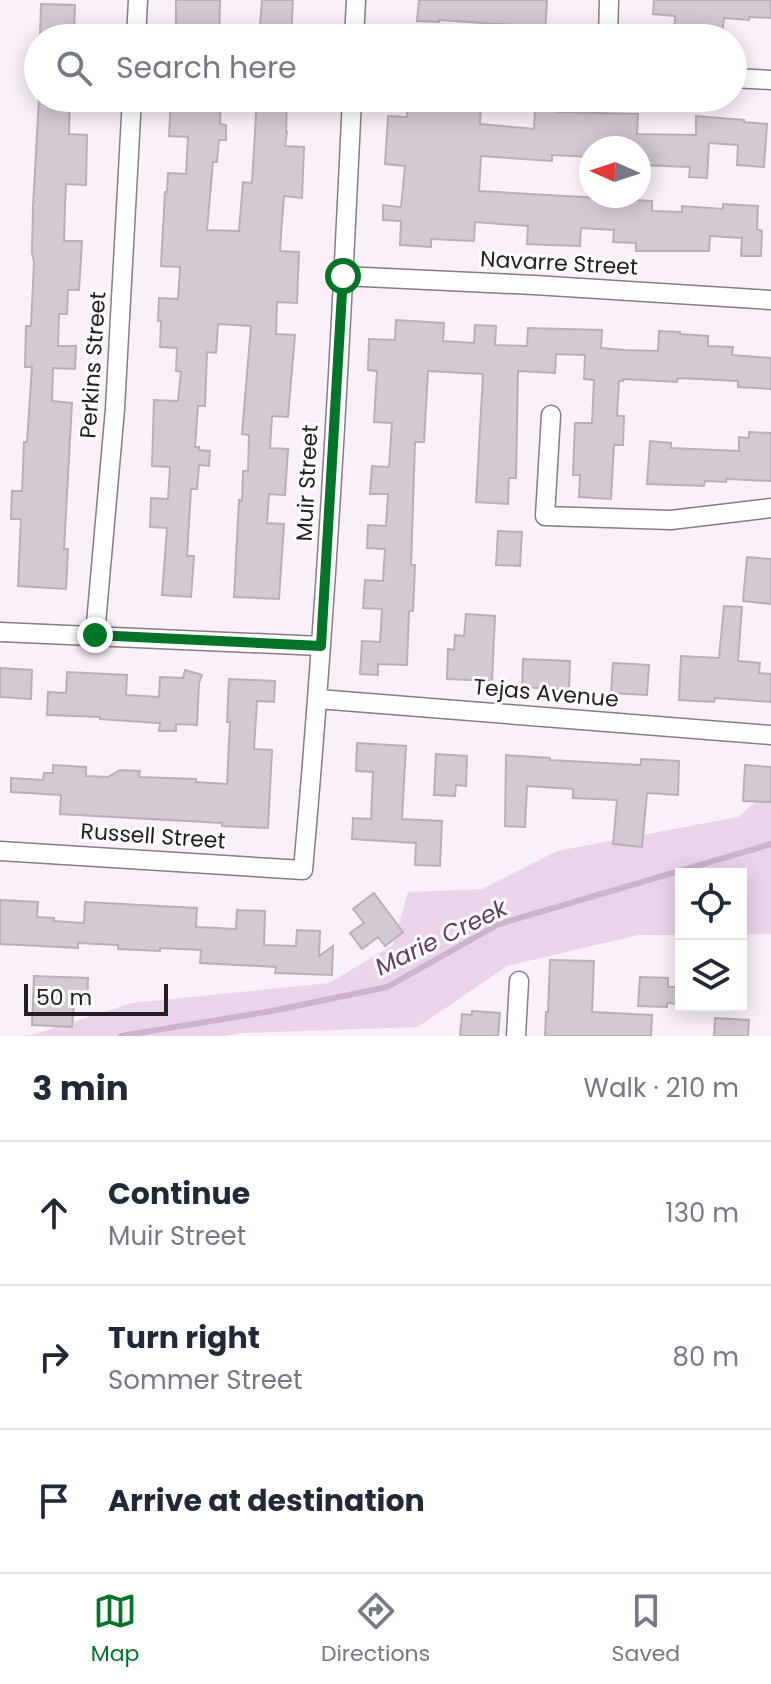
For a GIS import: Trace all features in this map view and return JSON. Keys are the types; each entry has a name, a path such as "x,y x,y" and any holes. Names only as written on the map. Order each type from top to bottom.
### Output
{"street":[{"path":"137,24 138,0"},
{"path":"355,24 356,0"},
{"path":"608,24 609,0"},
{"path":"747,79 771,80"},
{"name":"Perkins Street","path":"95,635 115,409 131,112"},
{"name":"Muir Street","path":"303,870 318,699 351,112"},
{"name":"Navarre Street","path":"343,276 771,300"},
{"path":"551,415 545,516 671,520 771,508"},
{"path":"0,632 321,646"},
{"name":"Tejas Avenue","path":"318,699 771,735"},
{"name":"Russell Street","path":"0,851 303,870"},
{"path":"516,1036 519,981"}],"shaded area":[{"path":"771,788 771,934 747,934 747,868 675,868 675,935 638,935 507,966 418,1027 224,1036 18,1036 32,1035 132,1003 329,983 393,945 408,892 482,889 557,851 738,817"}],"building":[{"path":"176,0 220,0 219,24 176,24"},
{"path":"262,0 293,0 292,24 260,24"},
{"path":"419,0 547,0 546,24 417,21"},
{"path":"654,0 771,0 771,18 724,18 723,24 675,24 675,16 653,14"},
{"path":"41,4 75,5 74,24 40,24"},
{"path":"38,112 70,112 69,134 87,135 86,185 66,184 64,241 82,241 79,290 68,290 67,314 59,314 58,346 76,346 75,369 53,368 52,401 72,403 64,549 68,549 66,589 18,586 21,519 11,519 12,491 22,491 24,442 27,442 32,367 25,367 26,326 31,326"},
{"path":"170,112 220,112 220,124 226,125 226,140 219,140 217,162 213,162 207,230 239,231 243,182 252,183 256,112 287,112 285,146 304,147 302,198 284,196 280,251 299,252 297,303 277,302 276,334 295,335 288,417 272,416 270,448 288,449 285,495 269,494 267,523 284,524 279,599 234,597 239,500 242,501 243,471 248,471 249,435 242,434 251,326 218,324 216,353 207,352 205,406 198,406 195,447 210,451 209,466 199,465 197,489 191,489 187,556 194,556 191,597 162,595 167,528 150,527 151,498 168,499 170,467 152,466 154,400 178,401 181,372 176,371 177,348 160,347 159,298 178,299 180,267 161,266 165,192 168,173 186,174 188,137 169,136"},
{"path":"407,112 481,112 480,124 534,129 535,112 638,114 637,134 696,135 696,116 767,124 764,167 737,165 738,145 709,143 707,178 689,177 690,167 651,165 651,136 579,136 579,156 552,155 552,161 481,156 479,191 579,197 579,208 651,208 651,201 652,211 682,212 682,206 723,209 723,204 758,206 757,229 762,231 761,256 741,256 742,238 710,236 709,251 636,251 636,243 613,242 614,230 581,228 580,246 527,244 528,226 475,222 474,241 431,239 431,247 400,245 401,221 383,220 383,205 401,207 405,166 385,164 388,116 407,117"},
{"path":"396,320 444,323 443,341 474,343 475,325 496,326 495,345 527,346 528,328 602,330 601,348 625,350 658,351 659,331 708,336 708,346 733,347 732,355 771,358 771,389 738,387 738,381 678,378 677,382 619,381 617,416 624,416 623,445 614,445 611,499 579,497 580,475 573,475 575,423 592,423 594,380 584,379 585,355 556,354 555,373 518,371 516,478 509,478 508,504 476,502 483,374 428,371 424,442 415,442 411,565 415,565 407,665 378,664 378,675 360,674 362,641 380,642 382,609 363,608 365,580 383,581 385,549 367,548 368,525 386,526 388,494 370,494 372,466 389,467 392,423 374,422 377,371 368,370 369,339 395,340"},
{"path":"749,432 771,433 771,481 726,479 726,482 705,481 704,486 647,484 650,441 671,443 671,448 739,451 739,437 749,438"},
{"path":"498,531 522,532 520,566 496,565"},
{"path":"747,557 771,559 771,604 743,601"},
{"path":"724,606 742,607 738,661 760,663 759,673 771,674 771,702 715,698 714,702 679,700 681,656 719,658"},
{"path":"466,614 495,616 492,681 447,679 448,649 454,650 455,635 464,636"},
{"path":"523,659 570,661 569,690 522,687"},
{"path":"613,663 649,665 647,695 611,693"},
{"path":"0,668 32,670 31,699 0,697"},
{"path":"185,670 202,675 197,725 176,724 176,731 159,731 160,723 47,715 48,692 66,693 67,672 127,675 126,695 159,697 160,677 183,678"},
{"path":"229,679 275,681 274,702 257,701 254,749 272,750 268,828 60,814 61,795 11,792 11,778 43,780 44,773 53,773 53,765 86,767 86,776 108,777 120,770 140,771 139,777 196,779 196,782 227,784"},
{"path":"357,743 406,746 402,819 442,821 440,866 415,865 416,843 352,839 353,818 371,819 373,772 356,771"},
{"path":"436,754 467,756 466,786 456,785 455,796 434,795"},
{"path":"506,755 641,765 641,759 679,761 678,795 647,793 642,847 613,844 617,800 573,798 573,789 527,786 525,827 505,826"},
{"path":"745,765 771,767 771,802 743,801"},
{"path":"374,893 403,932 385,946 378,937 362,949 350,933 364,923 353,909"},
{"path":"0,900 38,902 37,917 84,923 85,902 197,908 196,927 236,929 237,910 265,911 264,945 296,946 297,930 320,931 319,956 333,946 332,975 275,973 276,967 200,963 201,950 118,949 118,945 78,943 78,948 0,944"},
{"path":"550,960 594,961 592,1012 652,1015 651,1036 545,1036"},
{"path":"34,976 88,978 87,1005 74,1004 72,1027 32,1025"},
{"path":"640,977 668,978 668,987 675,987 675,1004 667,1003 667,1007 638,1006"},
{"path":"472,1011 500,1013 498,1036 460,1036 462,1014 472,1015"},
{"path":"715,1018 749,1020 748,1036 714,1036"}],"waterway":[{"name":"Marie Creek","path":"121,1036 272,1011 387,987 499,924 771,844"}],"route":[{"path":"95,635 321,646 343,276"}]}
